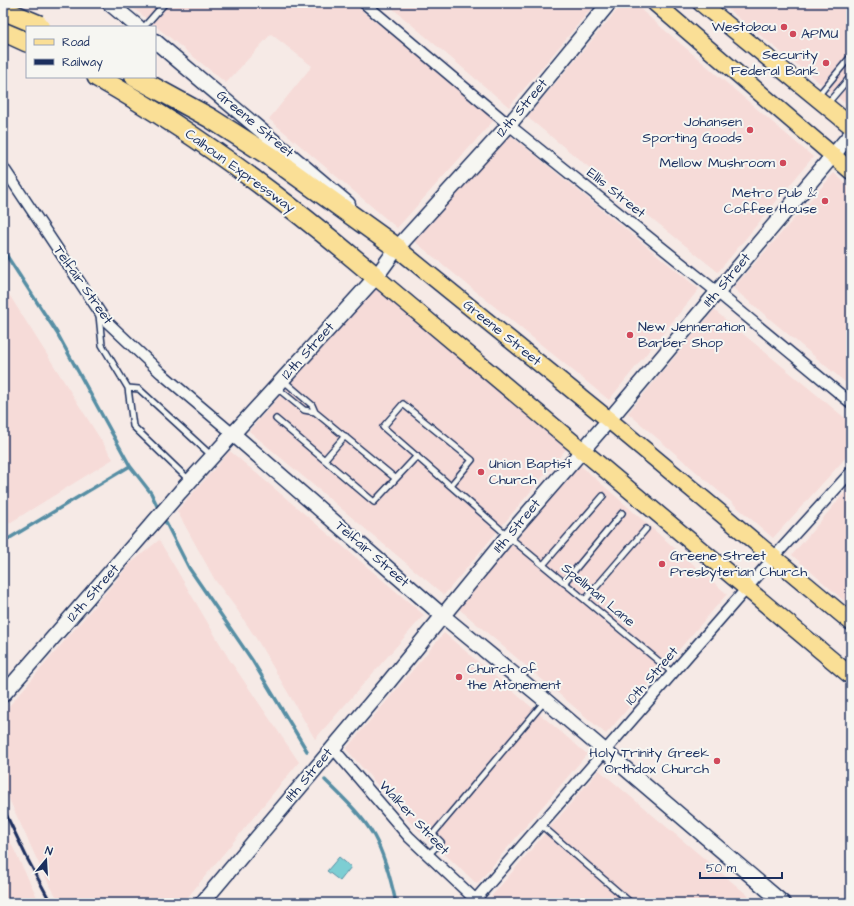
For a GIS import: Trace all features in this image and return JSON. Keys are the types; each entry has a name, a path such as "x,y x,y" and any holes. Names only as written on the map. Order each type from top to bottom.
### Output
{"highway":[{"path":"3,10 40,26"},
{"path":"3,32 26,42"},
{"name":"Calhoun Expressway","path":"99,78 174,122 252,176 376,277"},
{"name":"Calhoun Expressway","path":"137,78 210,118 268,155 397,248"}],"main road":[{"path":"3,17 14,3"},
{"path":"655,3 851,171"},
{"path":"701,3 851,126"},
{"name":"Greene Street","path":"397,248 609,420 851,622"},
{"path":"376,277 584,450 851,676"}],"street":[{"path":"109,3 137,26"},
{"name":"Ellis Street","path":"364,3 508,125 717,292 851,403"},
{"name":"12th Street","path":"3,695 185,487 376,277 397,248 508,125 609,3"},
{"name":"Greene Street","path":"156,42 330,188 397,248"},
{"name":"11th Street","path":"202,903 443,616 508,536 584,450 851,134"},
{"name":"Telfair Street","path":"3,167 105,320 161,373 443,616 545,700 783,903"},
{"name":"10th Street","path":"477,901 541,825 774,557 851,472"},
{"name":"Walker Street","path":"332,747 409,837 477,901"}],"lane":[{"path":"145,26 165,3"},
{"path":"821,101 851,56"},
{"path":"821,101 851,76"},
{"path":"98,310 102,345 128,388 133,426 185,487"},
{"path":"280,383 304,410 315,412"},
{"path":"280,383 312,405 315,412 395,478"},
{"path":"128,388 138,389 213,456"},
{"name":"Spellman Lane","path":"451,485 472,460 403,404 383,427 508,536 673,673"},
{"path":"276,419 374,502 417,456"},
{"path":"325,459 345,436"},
{"path":"543,565 603,496"},
{"path":"564,582 622,513"},
{"path":"585,600 646,530"},
{"path":"428,855 441,842 433,834 545,700"},
{"path":"541,825 631,903"}],"shaded area":[{"path":"127,3 353,3 495,119 397,228 269,119 312,66 271,34 226,83"},
{"path":"386,3 596,3 509,107"},
{"path":"623,3 633,3 813,157 718,272 527,117"},
{"path":"720,3 851,3 851,108"},
{"path":"509,134 699,289 609,400 414,241"},
{"path":"834,173 851,188 851,387 733,288"},
{"path":"3,285 113,459 3,527"},
{"path":"375,287 567,448 444,595 249,431"},
{"path":"714,310 851,423 851,452 773,538 628,413"},
{"path":"230,451 424,615 315,739 259,643 215,580 177,511"},
{"path":"580,465 727,594 606,734 458,608"},
{"path":"851,485 851,607 792,555"},
{"path":"159,540 229,659 299,762 183,903 60,903 44,875 3,786 3,713 131,563"},
{"path":"444,633 587,754 477,884 409,821 346,749"},
{"path":"599,770 757,903 495,903 490,898"},
{"path":"3,827 40,903 3,903"}],"water":[{"path":"339,857 351,867 340,881 327,871"}],"waterway":[{"path":"3,250 57,333 130,466 151,493 159,510"},
{"path":"3,542 130,466"},
{"path":"163,517 189,568 252,660 307,751"},
{"path":"325,780 358,814 374,836 390,877 396,903"}],"railway":[{"path":"3,808 51,903"}],"place":[{"name":"Westobou","path":"784,27"},
{"name":"APMU","path":"793,34"},
{"name":"Security Federal Bank","path":"826,63"},
{"name":"Johansen Sporting Goods","path":"750,130"},
{"name":"Mellow Mushroom","path":"783,163"},
{"name":"Metro Pub & Coffee House","path":"825,201"},
{"name":"New Jenneration Barber Shop","path":"630,335"},
{"name":"Union Baptist Church","path":"481,472"},
{"name":"Greene Street Presbyterian Church","path":"662,564"},
{"name":"Church of the Atonement","path":"459,677"},
{"name":"Holy Trinity Greek Orthdox Church","path":"717,761"}]}
